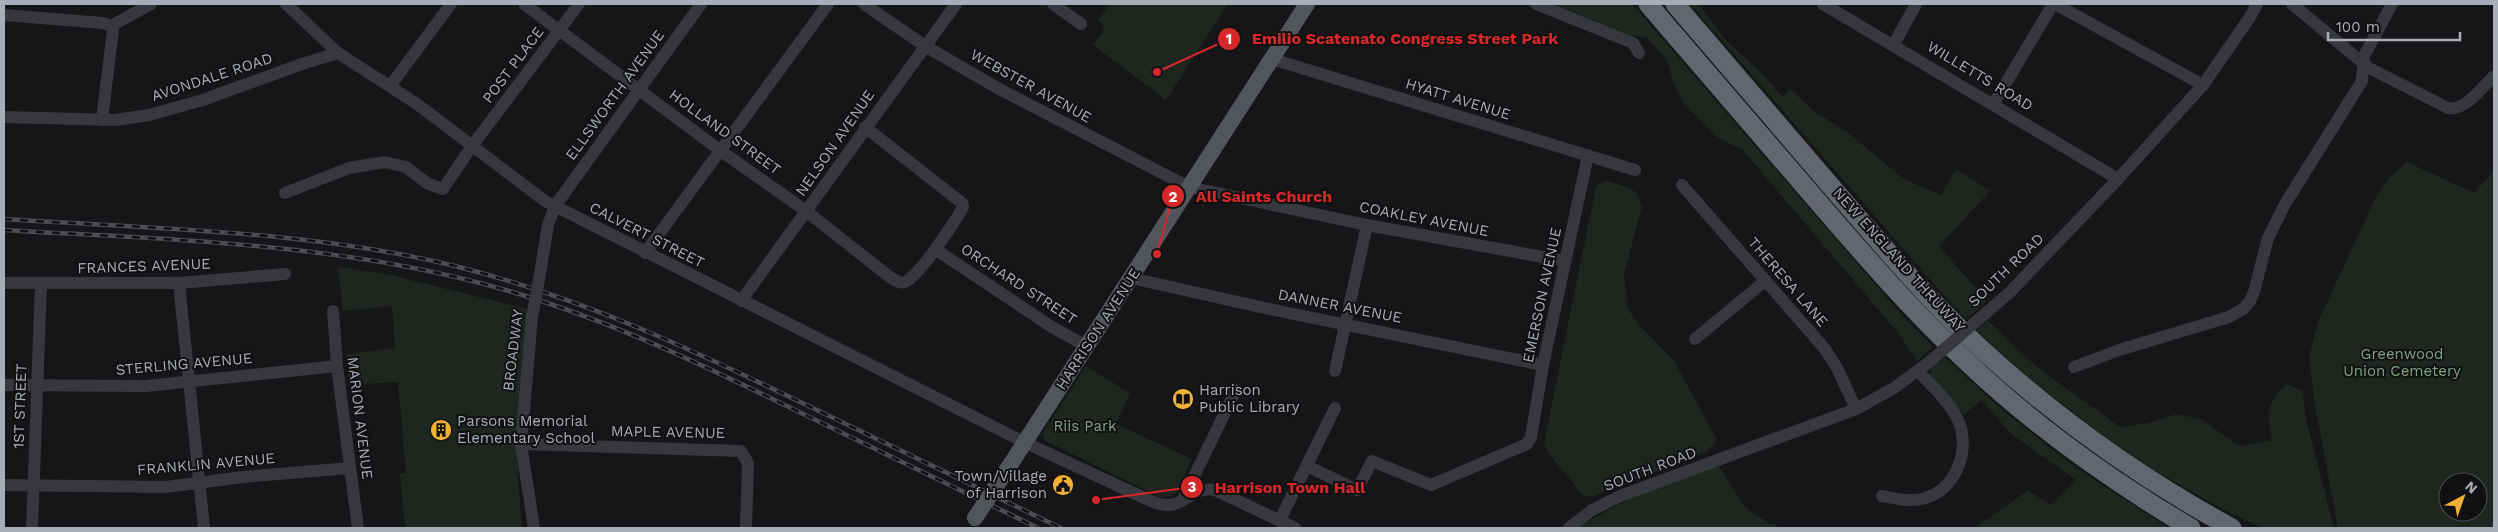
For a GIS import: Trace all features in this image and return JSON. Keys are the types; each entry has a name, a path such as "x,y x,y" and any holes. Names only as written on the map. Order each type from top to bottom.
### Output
{"highway":[{"name":"NEW ENGLAND THRUWAY","path":"1648,4 1876,269 1949,346 2010,401 2055,437 2122,485 2191,528"},
{"name":"NEW ENGLAND THRUWAY","path":"1674,4 1909,276 1977,345 2050,408 2101,446 2154,482 2232,528"}],"main road":[{"name":"HARRISON AVENUE","path":"972,523 1026,443 1086,346 1307,4"}],"street":[{"path":"111,26 151,4"},
{"name":"CALVERT STREET","path":"286,4 338,52 390,86 555,206 645,253 1026,443 1161,506 1168,507 1182,502"},
{"path":"390,86 451,4"},
{"name":"HOLLAND STREET","path":"524,4 721,151 806,211 891,278 900,283 915,275 935,248"},
{"name":"POST PLACE","path":"285,193 349,168 385,162 406,168 428,184 443,189 472,146 579,4"},
{"name":"ELLSWORTH AVENUE","path":"555,206 701,4"},
{"path":"645,253 828,4"},
{"name":"WEBSTER AVENUE","path":"864,4 925,46 1001,90 1189,187"},
{"name":"NELSON AVENUE","path":"741,300 956,4"},
{"path":"1053,4 1081,24"},
{"path":"1536,4 1633,44 1639,53"},
{"name":"WILLETTS ROAD","path":"1823,4 1994,103 2118,179"},
{"path":"1894,44 1916,4"},
{"path":"1994,103 2054,4 2203,85"},
{"name":"SOUTH ROAD","path":"1570,528 1592,510 1620,496 1856,409 1894,388 1923,367 2010,292 2118,179 2203,85 2257,4"},
{"path":"2292,4 2362,62 2387,79 2448,108 2455,109 2463,106 2494,76"},
{"path":"2074,367 2120,350 2229,317 2243,309 2254,292 2268,238 2285,204 2362,81 2362,62 2364,56 2392,4"},
{"path":"4,15 104,23 111,26 113,30 102,120"},
{"name":"AVONDALE ROAD","path":"4,117 102,120 149,115 203,100 338,52"},
{"name":"HYATT AVENUE","path":"1272,59 1634,170"},
{"path":"865,127 962,203 963,207 935,248"},
{"name":"EMERSON AVENUE","path":"1307,466 1358,490 1372,461 1431,485 1486,460 1523,446 1529,441 1543,365 1588,155"},
{"name":"THERESA LANE","path":"1682,185 1832,359 1856,409"},
{"name":"COAKLEY AVENUE","path":"1189,187 1368,225 1565,261"},
{"name":"BROADWAY","path":"534,528 521,444 532,317 548,226 555,206"},
{"path":"1335,370 1368,225"},
{"name":"ORCHARD STREET","path":"935,248 1052,327 1086,346"},
{"name":"FRANCES AVENUE","path":"4,283 179,283 285,274"},
{"name":"DANNER AVENUE","path":"1131,278 1543,365"},
{"path":"1695,339 1765,280"},
{"path":"179,283 204,528"},
{"name":"1ST STREET","path":"32,528 41,284"},
{"name":"MARION AVENUE","path":"332,311 337,366 358,528"},
{"name":"STERLING AVENUE","path":"4,385 146,386 337,366"},
{"path":"1882,496 1915,500 1938,493 1953,477 1962,456 1963,436 1957,416 1923,367"},
{"path":"1182,502 1236,390"},
{"path":"1280,520 1336,408"},
{"name":"MAPLE AVENUE","path":"521,444 635,449 733,449 741,451 748,463 746,528"},
{"name":"FRANKLIN AVENUE","path":"4,485 166,487 199,482 350,468"},
{"path":"1182,502 1202,489 1215,490 1295,528"}],"green space":[{"path":"1109,4 1228,4 1166,100 1093,45 1104,31 1103,24 1098,20"},
{"path":"1554,4 1632,4 1906,320 1933,347 1917,361 1899,334 1742,149 1718,138 1685,104 1676,90 1667,61 1647,37 1632,36"},
{"path":"1690,4 1699,4 1725,39 1783,97 1790,89 1815,112 1847,132 1904,179 1941,195 1956,169 1990,191 1939,246 1987,301 1966,319"},
{"name":"Greenwood Union Cemetery","path":"2407,162 2474,193 2494,171 2494,528 2338,528 2314,400 2309,357 2318,322 2375,199 2389,178"},
{"path":"1606,181 1625,186 1637,193 1642,206 1624,274 1628,309 1640,326 1674,361 1717,440 1706,452 1591,497 1581,494 1544,444 1596,186"},
{"path":"338,267 386,274 531,310 517,434 522,528 405,528 400,474 406,473 398,382 349,385 346,354 395,348 392,306 343,311"},
{"path":"1988,321 2038,368 2120,427 2149,423 2177,414 2201,419 2239,446 2272,440 2269,409 2274,398 2286,384 2303,391 2306,419 2334,528 2262,528 2219,507 2149,467 2096,430 2034,382 1976,330"},
{"path":"1945,357 2001,409 2073,466 2169,528 1975,528 2028,490 2050,505 2076,480 2010,433 1982,400 1964,414 1930,375 1932,368"},
{"name":"Riis Park","path":"1086,366 1130,393 1116,424 1192,459 1177,491 1171,496 1159,497 1044,440 1043,433"},
{"path":"1718,465 1745,507 1771,525 1775,524 1780,528 1579,528 1629,499 1664,484"}],"railway":[{"path":"4,219 287,238 400,254 504,279 596,311 685,348 1061,528"},
{"path":"4,230 195,241 322,253 447,275 509,291 583,316 691,360 1038,528"}],"place":[{"name":"Emilio Scatenato Congress Street Park","path":"1157,72"},
{"name":"All Saints Church","path":"1157,254"},
{"name":"Harrison Public Library","path":"1183,399"},
{"name":"Parsons Memorial Elementary School","path":"441,430"},
{"name":"Town/Village of Harrison","path":"1063,485"},
{"name":"Harrison Town Hall","path":"1096,500"}]}
